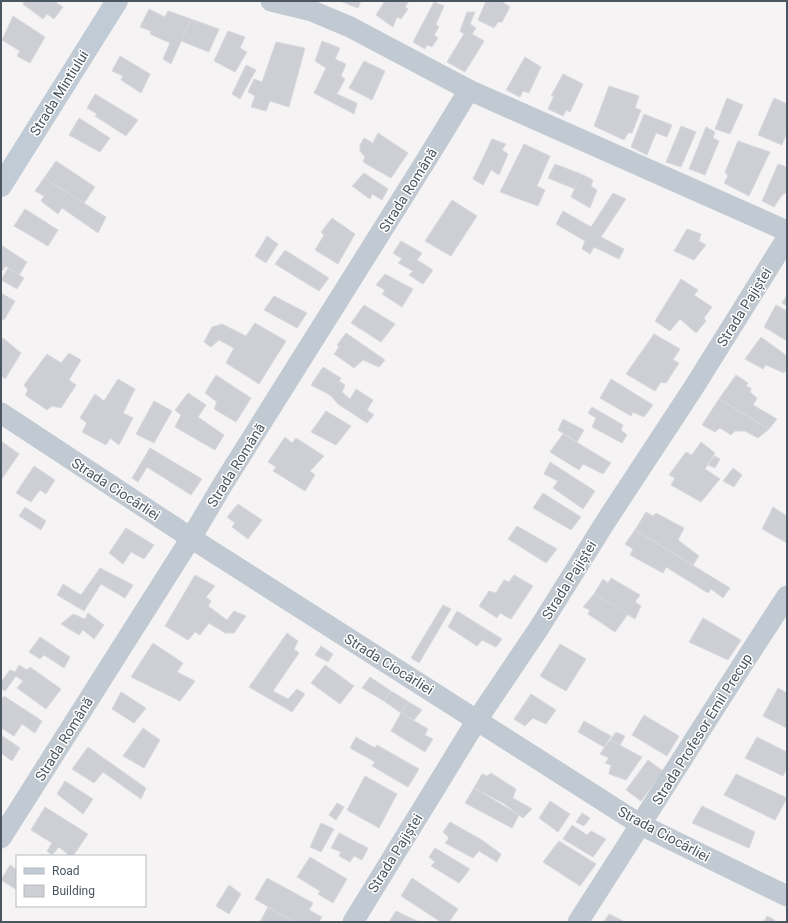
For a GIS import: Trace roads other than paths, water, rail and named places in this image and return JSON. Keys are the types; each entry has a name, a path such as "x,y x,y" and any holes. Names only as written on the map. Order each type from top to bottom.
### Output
{"main road":[{"name":"Strada Mintiului","path":"1,186 117,1"}],"street":[{"path":"271,1 312,11 350,27 469,90 787,231"},
{"name":"Strada Română","path":"1,838 191,538 227,477 426,162 469,90"},
{"name":"Strada Pajiștei","path":"353,922 477,720 539,628 606,521 694,387 787,238"},
{"name":"Strada Ciocârliei","path":"1,413 191,538 641,825 787,896"},
{"name":"Strada Profesor Emil Precup","path":"578,922 641,825 716,704 787,596"}]}
